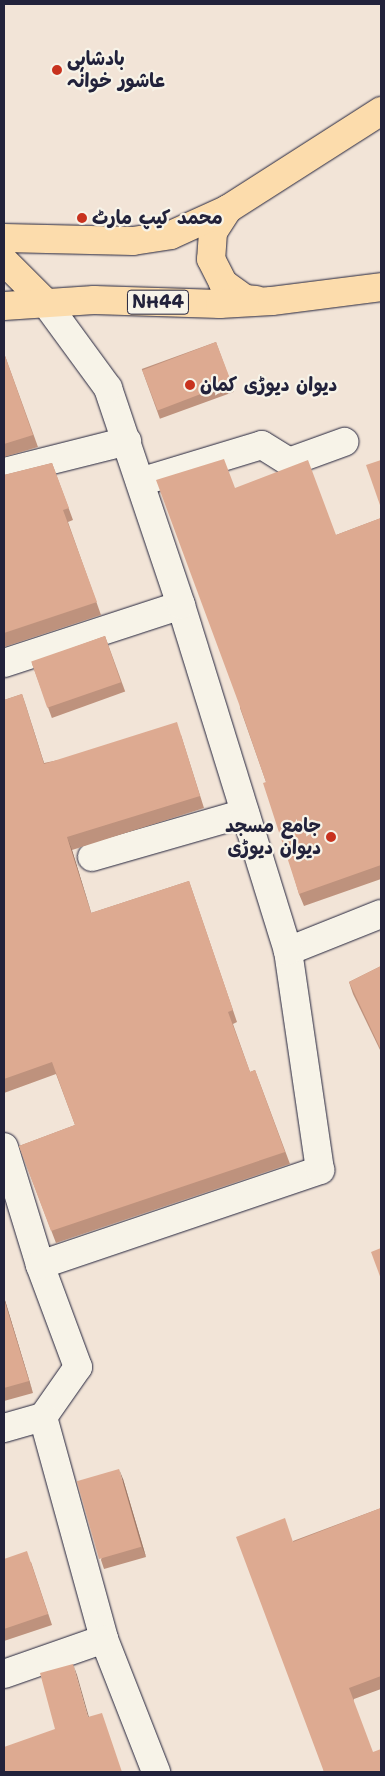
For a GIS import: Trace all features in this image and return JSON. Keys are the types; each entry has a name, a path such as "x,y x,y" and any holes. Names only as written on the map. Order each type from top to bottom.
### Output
{"highway":[{"path":"4,238 133,241 171,235 228,210 381,112"},
{"path":"228,210 214,232 211,259 223,283 245,298 272,301"},
{"path":"4,261 45,302"},
{"name":"NH44","path":"45,302 272,301 381,287"},
{"path":"4,306 45,302"}],"street":[{"path":"40,1265 320,1170 288,951 181,605 108,388 45,302"},
{"path":"4,472 127,441"},
{"path":"140,482 262,445 289,462 344,442"},
{"path":"4,664 181,605"},
{"path":"92,857 245,813"},
{"path":"288,951 381,914"},
{"path":"4,1147 40,1265 78,1367 43,1417 4,1428"},
{"path":"43,1417 104,1639 156,1772"},
{"path":"4,1674 104,1639"}],"building":[{"name":"دیوان دیوڑی کمان","path":"216,342 231,382 158,410 142,370"},
{"path":"4,353 33,435 4,444"},
{"path":"224,459 235,488 308,460 336,535 381,518 381,865 299,894 263,783 266,782 156,480"},
{"path":"381,460 381,508 366,465"},
{"path":"52,463 69,508 63,510 97,602 4,633 4,475"},
{"path":"105,636 121,682 47,708 31,661"},
{"path":"22,694 44,764 177,722 200,796 67,837 91,913 189,881 233,1010 228,1012 250,1072 255,1070 285,1152 51,1231 19,1146 75,1125 52,1062 4,1079 4,700"},
{"path":"381,966 381,1050 349,982"},
{"path":"381,1248 381,1279 371,1252"},
{"path":"4,1299 29,1381 4,1388"},
{"path":"119,1469 141,1547 99,1559 77,1481"},
{"path":"381,1508 381,1676 349,1688 373,1752 381,1749 381,1772 324,1772 236,1537 285,1518 293,1542"},
{"path":"27,1551 48,1614 4,1629 4,1559"},
{"path":"73,1664 88,1717 102,1713 122,1772 4,1772 4,1747 55,1729 40,1673"}],"place":[{"name":"بادشاہی عاشور خوانہ","path":"57,70"},
{"name":"محمد کیپ مارٹ","path":"82,218"},
{"name":"دیوان دیوڑی کمان","path":"190,385"},
{"name":"جامع مسجد دیوان دیوڑی","path":"331,837"}]}
